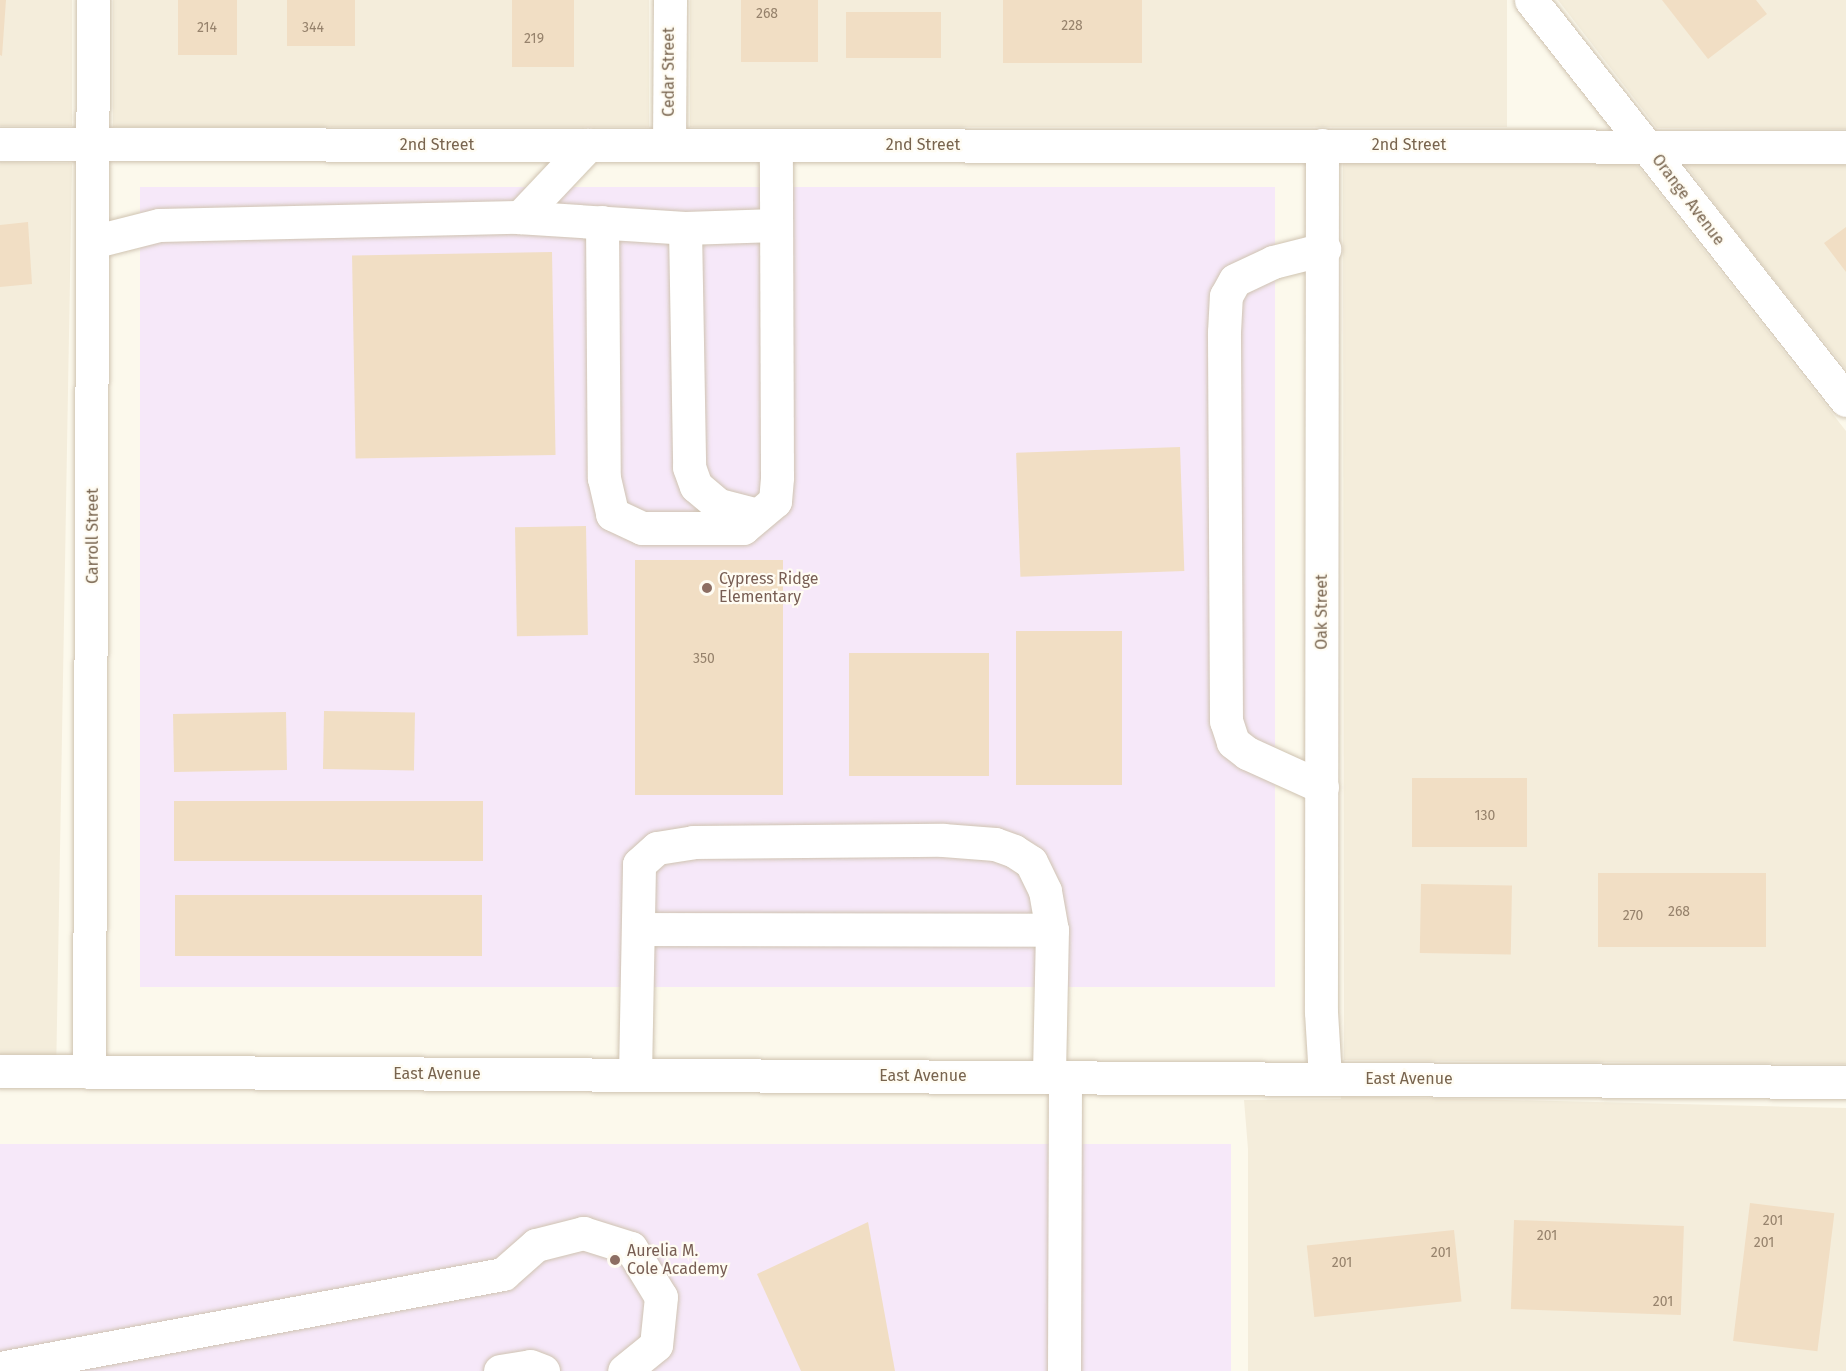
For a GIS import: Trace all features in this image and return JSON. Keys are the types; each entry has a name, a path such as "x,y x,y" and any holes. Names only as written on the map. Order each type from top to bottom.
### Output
{"street":[{"name":"Carroll Street","path":"89,1072 93,0"},
{"name":"Cedar Street","path":"669,145 670,0"},
{"name":"Orange Avenue","path":"1532,0 1846,400"},
{"name":"2nd Street","path":"0,144 1846,147"},
{"path":"520,217 588,145"},
{"path":"588,221 604,478 612,514 642,528 743,528 775,501 777,477 776,145"},
{"name":"Oak Street","path":"1322,145 1324,249 1322,787 1325,1078"},
{"path":"92,242 159,225 520,217 686,228 776,225"},
{"path":"686,228 689,467 696,486 719,505 758,515"},
{"path":"1322,787 1247,753 1233,741 1226,721 1224,332 1226,296 1235,280 1273,262 1324,249"},
{"path":"635,1075 639,864 657,848 693,842 943,840 995,844 1031,862 1045,891 1052,930 1064,1371"},
{"path":"638,929 1052,930"},
{"name":"East Avenue","path":"0,1071 1846,1082"},
{"path":"0,1368 504,1274 536,1245 583,1233 631,1248 661,1297 656,1345 624,1371"},
{"path":"500,1371 530,1366 543,1371"}],"shaded area":[{"path":"0,0 72,0 72,126 0,126"},
{"path":"113,0 649,0 649,127 113,127"},
{"path":"690,0 1507,0 1507,127 690,127"},
{"path":"1558,0 1846,0 1846,129 1657,128"},
{"path":"0,162 72,163 56,1055 0,1054"},
{"path":"1343,163 1636,164 1846,431 1846,1064 1344,1060"},
{"path":"1685,164 1846,165 1846,369 1733,228"},
{"name":"Cypress Ridge Elementary","path":"140,187 1275,187 1275,987 140,987"},
{"path":"1341,1096 1846,1108 1846,1371 1248,1371 1248,1149 1244,1100 1341,1099"},
{"name":"Aurelia M. Cole Academy","path":"0,1144 1231,1144 1231,1371 0,1371"}],"building":[{"path":"0,0 6,0 2,56 0,55"},
{"path":"178,0 237,0 237,55 178,55"},
{"path":"287,0 355,0 355,46 287,46"},
{"path":"512,0 574,0 574,67 512,67"},
{"path":"741,0 818,0 818,62 741,62"},
{"path":"1003,0 1142,0 1142,63 1003,63"},
{"path":"1662,0 1756,0 1767,14 1708,59"},
{"path":"846,12 941,12 941,58 846,58"},
{"path":"28,222 32,284 0,287 0,225"},
{"path":"1846,227 1846,272 1824,243"},
{"path":"552,252 556,455 356,458 352,255"},
{"path":"1180,447 1184,571 1020,577 1016,453"},
{"path":"586,526 588,635 517,636 515,527"},
{"path":"635,560 783,560 783,795 635,795"},
{"path":"1016,631 1122,631 1122,785 1016,785"},
{"path":"849,653 989,653 989,776 849,776"},
{"path":"324,711 415,713 414,771 323,769"},
{"path":"286,712 287,770 174,772 173,714"},
{"path":"1412,778 1527,778 1527,847 1412,847"},
{"path":"174,801 483,801 483,861 174,861"},
{"path":"1598,873 1766,873 1766,947 1598,947"},
{"path":"1421,884 1512,886 1511,955 1420,953"},
{"path":"175,895 482,895 482,956 175,956"},
{"path":"1750,1203 1834,1213 1817,1351 1733,1341"},
{"path":"1514,1220 1684,1226 1681,1315 1511,1309"},
{"path":"868,1222 895,1371 801,1371 757,1274"},
{"path":"1454,1230 1462,1302 1314,1317 1307,1245"}],"place":[{"name":"Cypress Ridge Elementary","path":"707,588"},
{"name":"Aurelia M. Cole Academy","path":"615,1260"}]}
